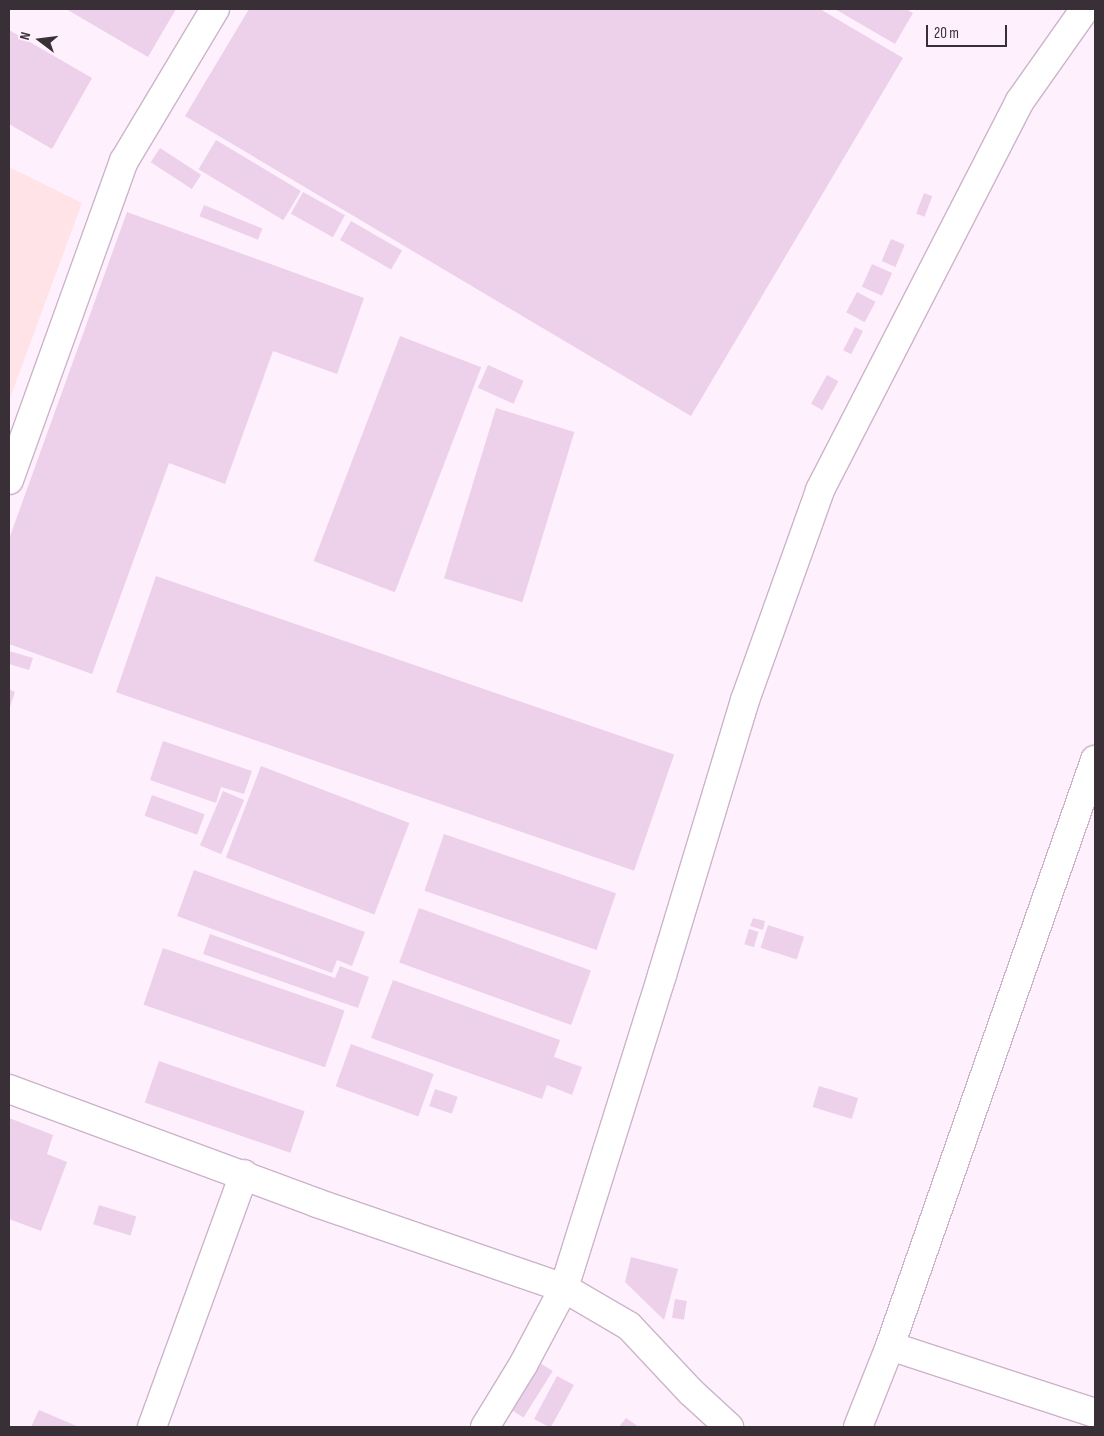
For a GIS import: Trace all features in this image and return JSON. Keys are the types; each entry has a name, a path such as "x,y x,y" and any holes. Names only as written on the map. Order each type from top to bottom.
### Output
{"street":[{"path":"9,480 124,161 215,9"},
{"path":"485,1427 523,1364 564,1288 662,975 745,700 820,490 1020,101 1085,9"},
{"path":"858,1427 890,1346 1095,760"},
{"path":"9,1089 244,1174 318,1203 564,1288 629,1326 691,1392 729,1427"},
{"path":"152,1427 244,1174"},
{"path":"890,1346 1095,1413"}],"shaded area":[{"path":"9,167 82,203 9,401"}],"building":[{"path":"66,9 176,9 148,57"},
{"path":"249,9 820,9 903,58 691,416 185,116"},
{"path":"835,9 906,9 913,13 895,44"},
{"path":"9,30 92,78 52,149 9,124"},
{"path":"216,140 301,191 283,220 198,169"},
{"path":"160,148 201,175 192,189 151,162"},
{"path":"303,192 345,215 333,237 291,214"},
{"path":"924,193 932,196 925,217 916,214"},
{"path":"204,205 262,229 258,240 200,216"},
{"path":"127,212 364,298 337,374 273,351 225,484 169,463 92,674 9,644 9,539"},
{"path":"351,221 402,251 391,270 340,240"},
{"path":"891,239 905,245 895,267 882,261"},
{"path":"872,264 892,273 882,296 862,287"},
{"path":"857,292 876,302 865,322 846,312"},
{"path":"855,327 863,331 851,354 843,350"},
{"path":"400,336 481,367 395,592 314,561"},
{"path":"488,365 524,381 513,404 478,388"},
{"path":"827,375 838,381 822,410 811,404"},
{"path":"496,408 574,432 522,602 444,578"},
{"path":"156,576 674,754 634,871 116,692"},
{"path":"9,651 33,658 29,670 9,664"},
{"path":"9,689 15,692 9,710"},
{"path":"163,741 252,771 244,794 221,787 216,803 150,780"},
{"path":"261,766 409,823 374,914 226,857"},
{"path":"223,791 244,800 221,854 200,845"},
{"path":"152,795 205,814 197,835 144,816"},
{"path":"444,834 616,893 597,950 424,891"},
{"path":"194,870 365,932 352,966 337,960 332,973 177,916"},
{"path":"419,908 591,971 571,1025 399,963"},
{"path":"753,918 765,921 763,930 750,926"},
{"path":"768,925 804,937 797,960 761,948"},
{"path":"749,929 759,932 754,947 744,944"},
{"path":"210,934 335,978 340,966 369,977 358,1008 203,954"},
{"path":"163,948 345,1011 325,1067 143,1005"},
{"path":"393,980 560,1040 554,1057 582,1067 572,1095 547,1085 542,1099 371,1038"},
{"path":"351,1044 434,1074 418,1116 336,1086"},
{"path":"159,1061 305,1111 290,1153 145,1103"},
{"path":"819,1086 858,1098 852,1119 813,1107"},
{"path":"435,1089 458,1097 452,1114 429,1106"},
{"path":"9,1118 53,1135 47,1154 67,1162 41,1231 9,1219"},
{"path":"99,1205 136,1216 130,1236 93,1224"},
{"path":"631,1257 678,1269 664,1320 625,1282"},
{"path":"675,1299 687,1301 684,1320 672,1318"},
{"path":"540,1363 553,1371 524,1418 511,1410"},
{"path":"557,1376 574,1385 551,1427 549,1427 534,1419"},
{"path":"39,1410 79,1427 31,1427"},
{"path":"626,1418 639,1427 619,1427"}]}
